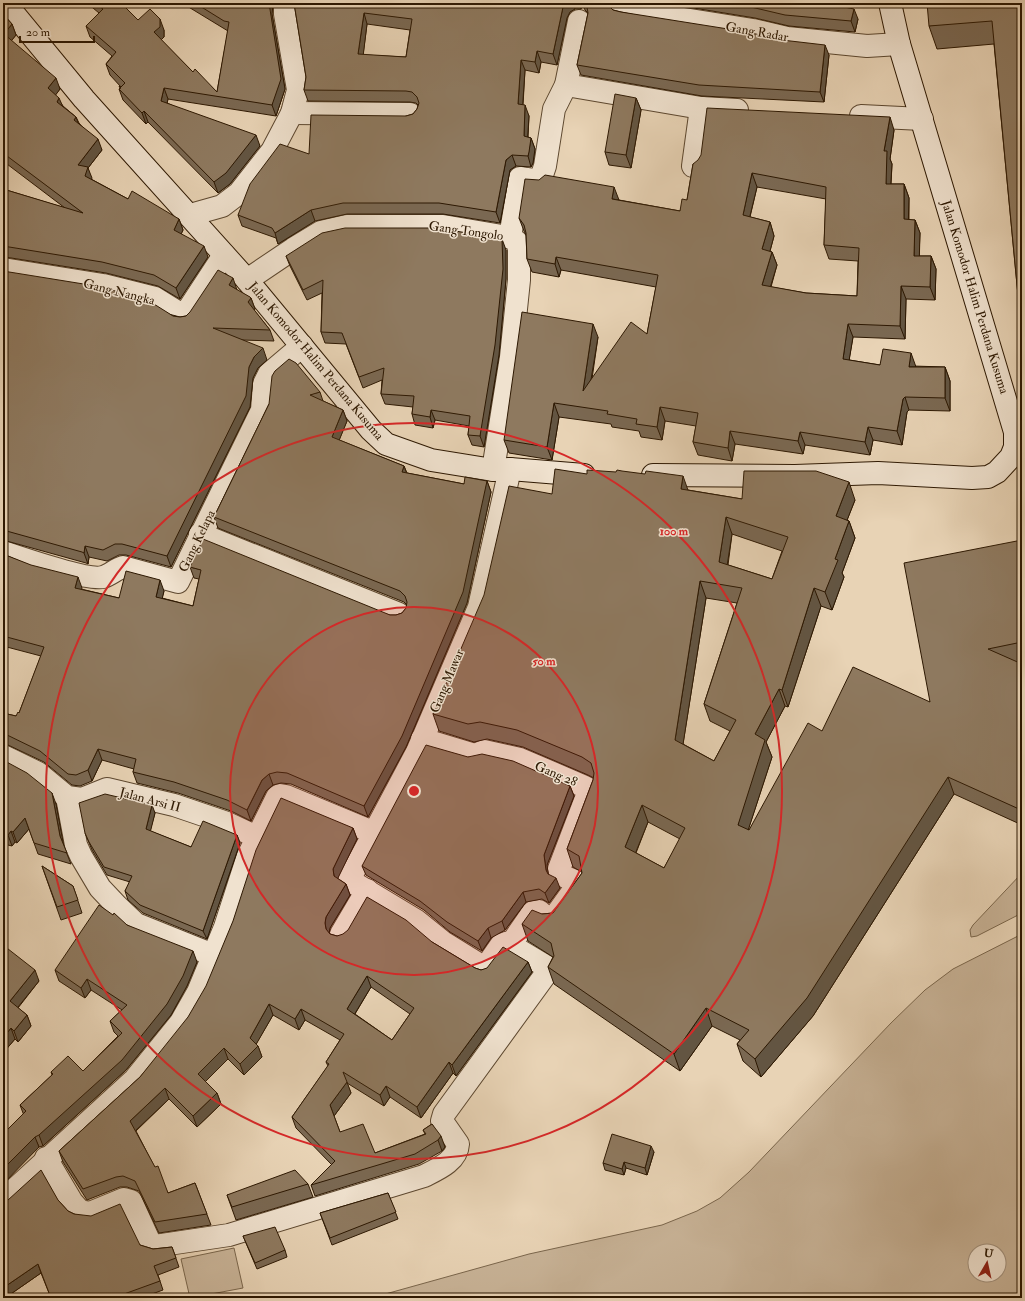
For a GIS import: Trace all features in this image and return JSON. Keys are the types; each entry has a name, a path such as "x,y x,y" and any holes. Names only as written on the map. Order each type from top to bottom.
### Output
{"street":[{"name":"Jalan Komodor Halim Perdana Kusuma","path":"5,3 84,99 247,280 302,346 319,369 371,430 386,444 431,460 501,470 600,475"},
{"path":"190,215 222,206 239,193 272,151 292,113 298,90 285,14 285,3"},
{"name":"Gang Radar","path":"619,3 622,8 627,10 753,30 787,38 866,46 898,44"},
{"name":"Jalan Komodor Halim Perdana Kusuma","path":"632,475 795,476 878,472 972,478 988,477 997,472 1011,457 1015,447 1015,432 922,119 898,44 890,3"},
{"path":"510,237 520,178 540,181 545,166 554,109 566,85 579,21"},
{"path":"566,85 701,108 756,111"},
{"path":"693,166 701,108"},
{"path":"292,113 410,114"},
{"path":"843,115 922,119"},
{"name":"Gang Tongolo","path":"247,280 293,249 321,232 332,228 370,225 443,226 510,237 517,242 519,280 501,470"},
{"name":"Gang Nangka","path":"3,269 103,285 155,298 184,316 224,255"},
{"name":"Gang Kelapa","path":"3,552 64,571 97,577 103,577 123,567 178,582 200,534 235,467 262,410 264,384 269,374 302,346"},
{"name":"Gang Mawar","path":"341,934 375,833 422,739 479,607 501,470"},
{"path":"200,534 399,614"},
{"name":"Gang 28","path":"358,885 418,921 443,942 485,968 501,945 513,941 535,911 553,919 576,887 575,881 561,875 559,868 588,793 587,788 512,757 484,751 476,755 422,739"},
{"path":"3,756 38,773 67,797 78,850 87,868 104,893 136,924 213,955"},
{"name":"Jalan Arsi II","path":"67,797 82,799 107,789 174,805 227,823 257,837"},
{"path":"3,1200 46,1158 135,1079 181,1022 198,992 234,901 248,856 277,797 280,795 375,833"},
{"path":"46,1158 72,1202 80,1211 90,1213 124,1199 131,1201 151,1245 155,1246 229,1235 424,1176 445,1164 457,1151 458,1144 442,1121 444,1114 548,971 547,966 507,943"}],"shaded area":[{"path":"1022,873 1022,913 977,936 971,937 970,930 973,925"},
{"path":"1022,934 1022,1298 371,1298 529,1254 662,1225 697,1211 720,1198 749,1172 891,1023 925,990 953,969"},
{"path":"234,1248 243,1288 190,1298 181,1259"}],"building":[{"path":"95,3 121,3 138,20 150,9 160,19 160,27 154,32 193,72 195,69 217,92 229,22 224,21 195,3 269,3 281,79 272,105 164,88 161,101 256,135 226,173 214,182 144,111 142,113 119,89 121,88 119,86 121,87 125,83 106,64 116,52 86,26 103,9"},
{"path":"294,3 565,3 553,54 537,51 535,62 521,60 518,104 525,105 524,136 531,138 529,152 528,156 512,155 506,160 496,212 439,203 343,203 311,210 275,233 272,228 238,215 250,184 280,144 309,154 311,115 406,116 413,114 419,103 417,97 412,92 406,91 304,90 306,77","holes":["364,13 412,19 406,57 358,54"]},
{"path":"584,3 607,4 613,10 621,12 747,32 782,40 825,45 820,92 699,85 577,65 588,13 587,7"},
{"path":"727,3 826,3 854,9 851,21 785,15"},
{"path":"927,3 1022,3 1022,327 992,21 929,26"},
{"path":"3,14 12,24 4,34 56,78 48,88 59,98 57,102 76,117 74,120 98,139 78,165 88,167 85,176 128,199 132,191 179,219 174,230 204,246 176,288 154,275 102,262 3,246 3,189 83,213 3,153"},
{"path":"615,94 636,98 626,155 605,152"},
{"path":"707,108 890,117 884,151 887,151 886,184 904,184 904,219 915,220 914,256 931,256 930,287 901,286 900,326 848,324 843,359 880,365 883,349 911,353 909,367 945,367 945,398 905,397 903,399 897,431 868,427 865,442 800,432 798,441 730,431 728,448 693,442 698,413 660,407 657,427 636,424 637,419 607,414 608,411 554,403 547,447 504,440 522,312 593,324 583,391 631,322 647,334 658,275 556,257 555,264 527,259 526,233 524,225 519,218 525,179 539,180 545,175 614,187 612,199 680,211 682,199 687,200 693,164 701,155","holes":["752,173 826,187 824,245 859,248 857,296 806,293 762,285 772,252 762,249 770,222 743,215"]},
{"path":"345,228 438,228 502,239 503,269 495,345 480,436 468,435 470,416 431,410 430,417 412,414 414,396 381,394 384,368 359,377 342,333 321,332 323,280 303,290 286,256 322,233"},
{"path":"218,270 233,278 229,285 251,298 248,302 270,330 213,328 263,348 254,357 249,367 246,396 167,556 122,544 115,544 103,550 85,546 84,553 3,530 3,271 96,286 146,299 173,316 180,317 186,316 190,312"},
{"path":"289,359 296,363 320,392 310,395 343,410 332,437 404,466 402,472 464,484 465,477 487,481 463,592 402,736 364,806 287,773 277,772 269,774 262,780 247,810 227,800 174,782 133,772 136,759 98,749 88,770 76,775 68,774 40,751 3,733 3,713 16,716 18,712 19,713 44,647 3,636 3,554 31,565 78,577 75,588 119,598 126,571 160,580 156,597 193,606 201,570 190,567 203,539 390,615 402,613 406,608 407,602 405,596 400,591 214,517 269,404 272,376 275,371"},
{"path":"555,469 587,474 587,470 616,472 617,470 645,474 646,471 683,476 681,489 742,499 744,471 816,471 849,482 836,516 849,521 835,559 838,560 825,592 814,588 782,690 779,689 755,734 765,740 738,825 749,830 808,723 822,731 853,667 930,702 904,563 1022,540 1022,642 988,649 1022,664 1022,803 1019,809 948,777 807,998 755,1059 737,1044 749,1030 706,1008 674,1054 548,967 554,956 551,943 522,924 532,910 542,914 553,913 582,873 579,856 567,849 593,780 594,773 591,763 582,757 517,730 480,722 468,724 433,714 484,595 509,486 552,494","holes":["726,517 788,537 772,579 719,562","700,581 742,588 704,704 736,720 714,761 675,740","642,805 685,828 664,868 625,847"]},
{"path":"426,745 468,757 482,754 513,761 570,786 544,855 548,874 556,878 545,893 539,889 523,892 502,921 488,928 478,941 447,922 420,901 362,866"},
{"path":"3,760 27,773 52,793 60,836 67,853 34,843 25,818 13,832 11,831 8,835 3,834"},
{"path":"105,794 152,805 146,829 191,847 203,821 237,835 203,931 140,905 125,891 132,876 104,867 85,833 79,803"},
{"path":"281,798 353,828 333,869 334,876 346,884 326,917 326,929 330,934 337,936 348,930 367,897 406,920 432,942 475,968 481,970 487,968 503,947 528,962 452,1065 449,1062 417,1107 386,1086 380,1095 343,1072 347,1082 330,1105 340,1132 363,1124 375,1153 426,1134 423,1130 432,1124 441,1136 438,1140 415,1154 311,1185 335,1161 292,1117 329,1064 326,1062 344,1034 301,1009 295,1019 269,1004 250,1038 258,1046 240,1064 224,1048 198,1074 217,1093 193,1116 165,1088 130,1121 155,1167 158,1166 168,1193 195,1183 207,1214 155,1222 135,1181 123,1176 116,1177 83,1189 59,1151 140,1077 188,1017 206,986 233,921 256,850","holes":["367,976 414,1008 392,1040 347,1009"]},
{"path":"42,866 73,886 78,900 57,907"},
{"path":"99,905 113,915 114,913 127,925 193,951 183,976 167,1004 122,1060 35,1137 3,1169 3,1134 26,1111 20,1105 53,1074 51,1072 68,1056 83,1071 122,1033 110,1021 127,1005 87,979 81,988 55,970"},
{"path":"3,945 35,970 10,1001 27,1015 14,1031 11,1028 3,1038"},
{"path":"612,1134 651,1146 645,1168 624,1162 622,1169 603,1163"},
{"path":"41,1170 58,1200 68,1211 74,1214 91,1216 120,1204 140,1245 153,1249 172,1247 176,1258 154,1266 160,1281 113,1298 51,1298 38,1264 3,1288 3,1203"},
{"path":"295,1170 308,1184 232,1207 227,1195"},
{"path":"388,1193 396,1212 330,1238 320,1213"},
{"path":"275,1227 285,1250 255,1263 243,1236"}]}
